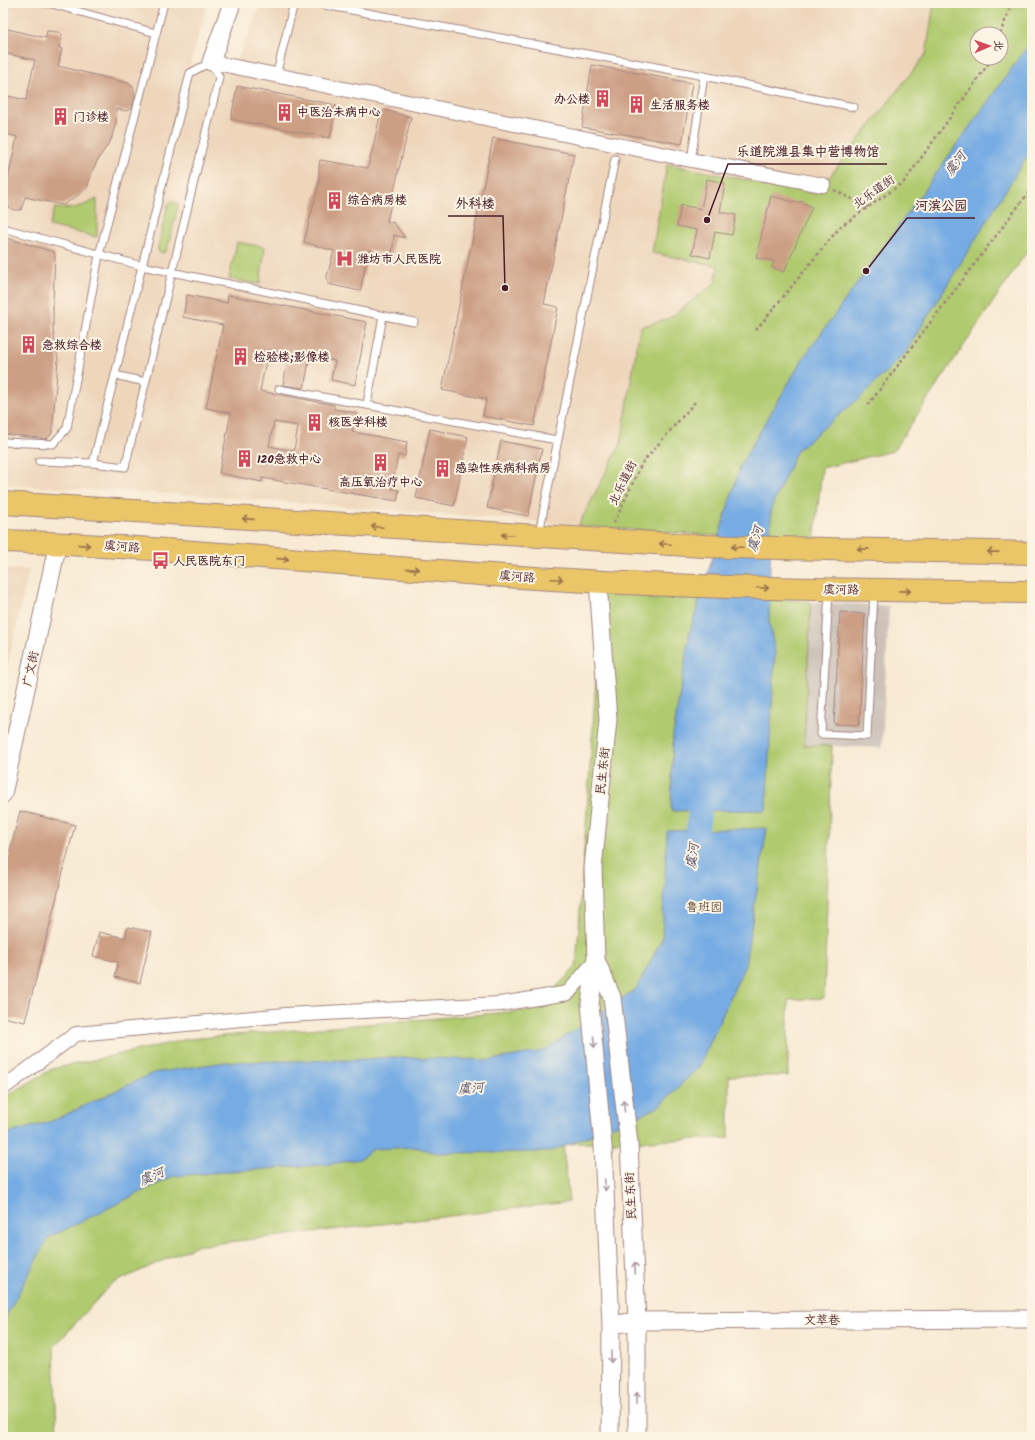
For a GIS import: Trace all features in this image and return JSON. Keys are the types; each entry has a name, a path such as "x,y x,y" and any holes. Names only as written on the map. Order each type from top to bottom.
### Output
{"main road":[{"path":"3,503 704,546 1032,553"},
{"name":"虞河路","path":"3,541 58,543 236,555 598,582 829,590 1032,592"}],"street":[{"path":"232,3 211,62 691,160 823,185"},
{"name":"广文街","path":"3,794 58,543"},
{"name":"民生东街","path":"598,582 608,720 593,868 596,960 590,1004 603,1146 611,1325 610,1437"},
{"path":"3,1088 76,1034 286,1015 500,1004 568,993 596,960"},
{"name":"民生东街","path":"596,960 612,997 629,1144 637,1321 637,1437"},
{"name":"文萃巷","path":"611,1325 637,1321 1032,1319"}],"lane":[{"path":"43,3 52,4 156,33"},
{"path":"3,442 53,444 67,428 99,254 164,3"},
{"path":"276,76 294,3"},
{"path":"314,3 704,76 854,106"},
{"path":"39,461 125,466 219,77 211,62 190,73 93,463"},
{"path":"691,160 704,76"},
{"path":"538,537 615,159"},
{"path":"3,228 142,266 414,322"},
{"path":"367,404 383,316"},
{"path":"115,375 145,382"},
{"path":"279,389 557,440"},
{"path":"829,590 821,734 867,736 874,590"}],"path":[{"path":"1003,26 1012,3"},
{"name":"北乐道街","path":"756,330 840,227 904,182 987,66"},
{"path":"823,185 868,207"},
{"path":"868,405 1032,188"},
{"name":"北乐道街","path":"606,541 642,463 695,402"}],"shaded area":[{"name":"潍坊市人民医院","path":"3,3 208,3 190,65 232,74 261,3 934,3 926,54 816,194 667,164 718,266 715,283 670,318 640,328 621,443 578,526 521,520 193,495 3,485"},
{"path":"3,569 29,570 5,676 3,675"},
{"path":"811,602 889,606 882,748 804,745"}],"green space":[{"path":"934,3 1032,3 1032,244 893,451 822,468 814,543 578,526 621,443 640,327 670,318 715,283 718,266 652,253 667,164 816,194 926,54"},
{"path":"97,199 97,237 49,226 55,208 77,207"},
{"path":"172,201 178,204 177,210 168,246 166,251 162,253 158,251 158,246 168,204"},
{"path":"237,242 265,247 260,284 229,279"},
{"name":"鲁班园","path":"603,581 811,602 804,745 832,746 824,998 788,1000 788,1076 729,1076 729,1138 563,1144 569,1202 195,1246 111,1284 54,1347 57,1437 3,1437 3,1098 52,1069 188,1039 533,1010 576,967"}],"water":[{"path":"1032,40 1032,148 905,353 861,397 797,450 771,508 769,621 775,653 766,810 671,811 673,735 690,631 741,464 802,360"},
{"path":"767,828 745,965 699,1067 657,1108 549,1152 436,1153 415,1147 373,1149 360,1159 330,1164 173,1176 48,1238 3,1322 3,1135 52,1121 153,1073 226,1062 351,1060 391,1057 491,1060 543,1051 636,989 662,939 667,831"}],"building":[{"name":"门诊楼","path":"3,28 46,38 47,31 58,32 62,35 59,48 62,49 58,66 128,83 134,88 135,94 132,108 128,111 116,109 116,122 111,140 93,169 87,188 63,205 25,197 21,210 15,210 11,209 3,201 3,177 8,178 17,137 3,133 3,95 26,100 35,60 3,53"},
{"name":"生活服务楼","path":"592,65 692,83 682,144 582,127"},
{"name":"中医治未病中心","path":"237,86 336,105 330,138 231,119"},
{"name":"综合病房楼","path":"384,110 411,117 387,221 394,223 405,238 394,235 392,256 369,250 360,291 328,284 327,276 334,251 304,242 319,183 320,160 368,168 380,116"},
{"path":"493,138 574,154 544,304 558,307 534,426 483,416 486,399 442,390"},
{"path":"707,179 725,183 720,212 736,215 732,235 715,232 710,258 692,254 697,230 677,226 681,205 701,209"},
{"path":"771,196 798,203 799,201 812,207 784,272 771,267 774,261 756,258"},
{"name":"急救综合楼","path":"3,237 54,252 55,255 53,330 58,360 52,433 47,439 3,434"},
{"path":"187,295 227,303 228,295 367,322 355,385 331,380 335,361 310,356 304,388 283,385 289,355 268,350 260,391 334,405 334,409 356,413 352,432 407,442 405,456 398,455 392,489 399,490 397,501 262,478 262,482 219,473 231,413 206,408 223,325 183,317","holes":["274,422 298,426 294,451 269,446"]},
{"name":"感染性疾病科病房","path":"430,429 468,437 454,506 416,498"},
{"path":"501,441 542,449 528,516 487,508"},
{"path":"840,612 865,614 859,725 834,724"},
{"path":"20,811 75,825 25,1022 3,1017 3,879"},
{"path":"128,927 152,932 140,983 115,977 118,962 93,956 99,932 125,938"}],"waterway":[{"name":"虞河","path":"693,861 704,779"}],"place":[{"name":"办公楼","path":"603,99"},
{"name":"生活服务楼","path":"637,105"},
{"name":"中医治未病中心","path":"284,112"},
{"name":"门诊楼","path":"60,117"},
{"name":"综合病房楼","path":"334,200"},
{"name":"乐道院潍县集中营博物馆","path":"707,220"},
{"name":"潍坊市人民医院","path":"344,259"},
{"name":"河滨公园","path":"866,271"},
{"name":"外科楼","path":"505,288"},
{"name":"急救综合楼","path":"29,345"},
{"name":"检验楼;影像楼","path":"241,357"},
{"name":"核医学科楼","path":"315,422"},
{"name":"120急救中心","path":"244,459"},
{"name":"高压氧治疗中心","path":"381,463"},
{"name":"感染性疾病科病房","path":"442,468"},
{"name":"人民医院东门","path":"160,561"}]}
